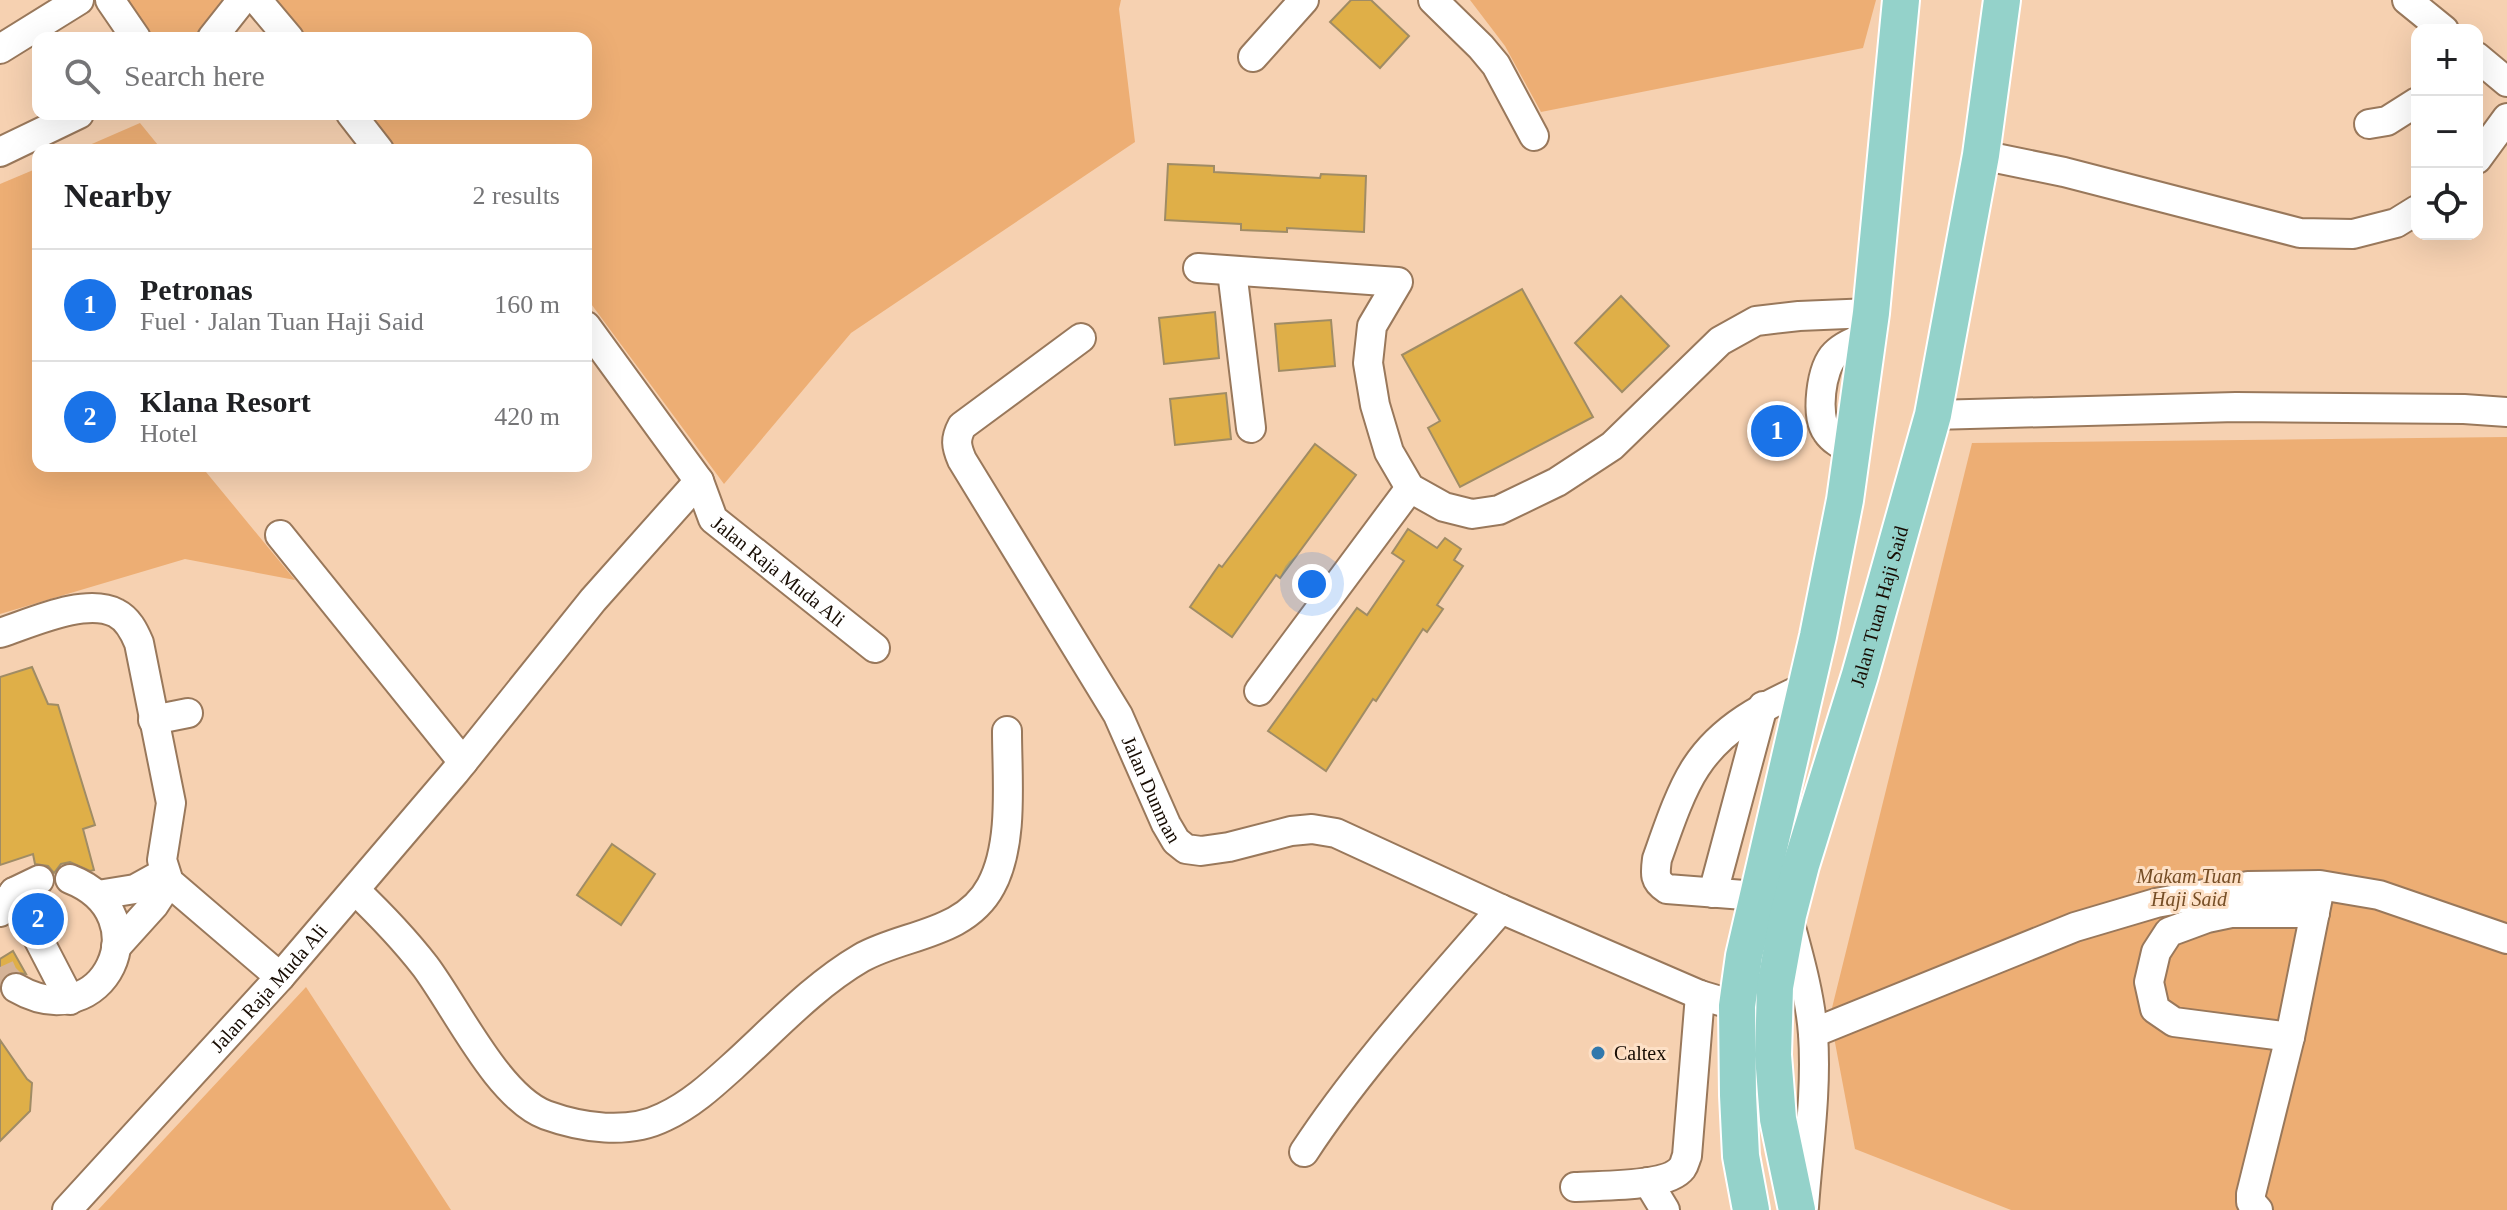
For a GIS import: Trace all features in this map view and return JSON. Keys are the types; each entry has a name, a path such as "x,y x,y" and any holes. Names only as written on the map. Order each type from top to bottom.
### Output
{"main road":[{"name":"Jalan Tuan Haji Said","path":"1797,1210 1778,1119 1773,1055 1775,987 1772,906 1806,687 1853,451 1870,324 1901,0"},
{"name":"Jalan Tuan Haji Said","path":"1751,1210 1741,1156 1737,1006 1744,956 1805,850 1860,675 1933,415 1981,155 2002,0"}],"street":[{"path":"0,49 79,0"},
{"path":"110,0 132,32"},
{"path":"217,32 242,0"},
{"path":"257,0 284,32"},
{"path":"1253,57 1304,0"},
{"path":"1433,0 1496,65 1534,136"},
{"path":"2407,0 2437,24"},
{"path":"2483,62 2507,82"},
{"path":"2369,124 2387,121 2411,106"},
{"path":"2483,151 2507,118"},
{"path":"0,152 67,120"},
{"path":"356,120 374,144"},
{"path":"1981,155 2064,172 2300,233 2353,234 2396,223 2411,214"},
{"path":"1198,268 1398,282 1372,326 1368,363 1375,405 1389,452 1410,488 1444,507 1472,514 1499,510 1557,482 1612,446 1720,341 1756,321 1870,324"},
{"path":"1232,271 1251,428"},
{"name":"Jalan Raja Muda Ali","path":"592,334 699,481 713,519 875,648"},
{"name":"Jalan Dunman","path":"1081,338 962,426 956,446 1118,715 1176,841 1186,849 1201,851 1291,831 1312,829 1336,833 1700,995 1737,1006"},
{"path":"1933,415 2236,407 2507,412"},
{"name":"Jalan Raja Muda Ali","path":"67,1210 280,977 463,762 593,600 699,481"},
{"path":"1259,691 1410,488"},
{"path":"280,535 463,762"},
{"path":"0,633 80,608 101,607 119,614 132,627 139,643 171,803 162,860 167,878 280,977"},
{"path":"1804,1210 1813,1086 1813,1033 1805,983 1772,906 1713,893 1667,889 1659,884 1654,875 1657,859 1695,768 1719,740 1745,718 1763,706 1806,687"},
{"path":"1713,893 1763,706"},
{"path":"153,720 188,713"},
{"path":"355,890 425,967 492,1065 515,1093 542,1113 579,1125 619,1128 661,1119 697,1098 833,976 865,956 937,931 971,910 981,899 990,888 1003,856 1007,731"},
{"path":"98,895 135,889 167,878"},
{"path":"116,947 154,905 167,878"},
{"path":"16,988 32,997 51,1001 70,1000 87,993 101,981 111,965 116,947 113,919 107,906 85,885 70,879"},
{"path":"1813,1033 2075,927 2156,903 2248,886 2320,885 2379,895 2507,939"},
{"path":"2258,1210 2251,1202 2251,1194 2290,1037 2320,885"},
{"path":"18,895 70,1000"},
{"path":"2156,903 2169,932"},
{"path":"1304,1152 1378,1052 1501,909"},
{"path":"2290,1037 2174,1022 2155,1009 2149,982 2156,952 2169,932 2231,913 2315,913"},
{"path":"1575,1187 1648,1182 1669,1177 1682,1169 1687,1156 1700,995"},
{"path":"1648,1182 1665,1210"}],"green space":[{"path":"125,0 235,0 211,32 148,32"},
{"path":"277,0 1121,0 1119,9 1135,142 851,333 724,484 592,305 592,144 393,144 373,120 592,120 592,32 302,32"},
{"path":"1470,0 1876,0 1863,48 1541,112 1505,46"},
{"path":"140,123 157,144 92,144"},
{"path":"32,171 32,472 206,472 295,580 185,559 0,614 0,184"},
{"name":"Makam Tuan Haji Said","path":"2507,437 2507,1210 2011,1210 1855,1149 1830,1016 1972,443"},
{"path":"306,987 451,1210 98,1210"}],"building":[{"path":"1351,0 1371,0 1409,36 1380,68 1330,22"},
{"path":"1168,164 1214,166 1214,172 1320,178 1321,174 1366,176 1364,232 1287,228 1287,232 1241,230 1241,224 1165,220"},
{"path":"1522,289 1593,417 1460,487 1428,428 1440,421 1402,355"},
{"path":"1621,296 1669,346 1622,392 1575,343"},
{"path":"1215,312 1219,358 1164,364 1159,318"},
{"path":"1331,320 1335,366 1279,371 1275,324"},
{"path":"1226,393 1231,439 1175,445 1170,399"},
{"path":"1315,444 1356,475 1280,578 1276,575 1232,637 1190,607 1219,565 1222,567"},
{"path":"1408,529 1437,548 1445,538 1461,549 1454,560 1463,566 1437,605 1443,609 1427,632 1423,629 1326,771 1268,731 1357,608 1367,615 1404,561 1392,553"},
{"path":"32,667 48,704 58,705 95,825 83,829 94,870 70,862 61,864 54,873 48,866 35,864 33,854 0,865 0,677"},
{"path":"612,844 655,874 621,925 577,895"},
{"path":"13,951 26,974 12,972 0,983 0,959"},
{"path":"0,1040 32,1083 30,1111 0,1141"}],"tunnel":[{"path":"0,967 16,988"}],"place":[{"name":"Petronas","path":"1777,431"},
{"name":"Klana Resort","path":"38,919"},
{"name":"Caltex","path":"1598,1053"}]}
